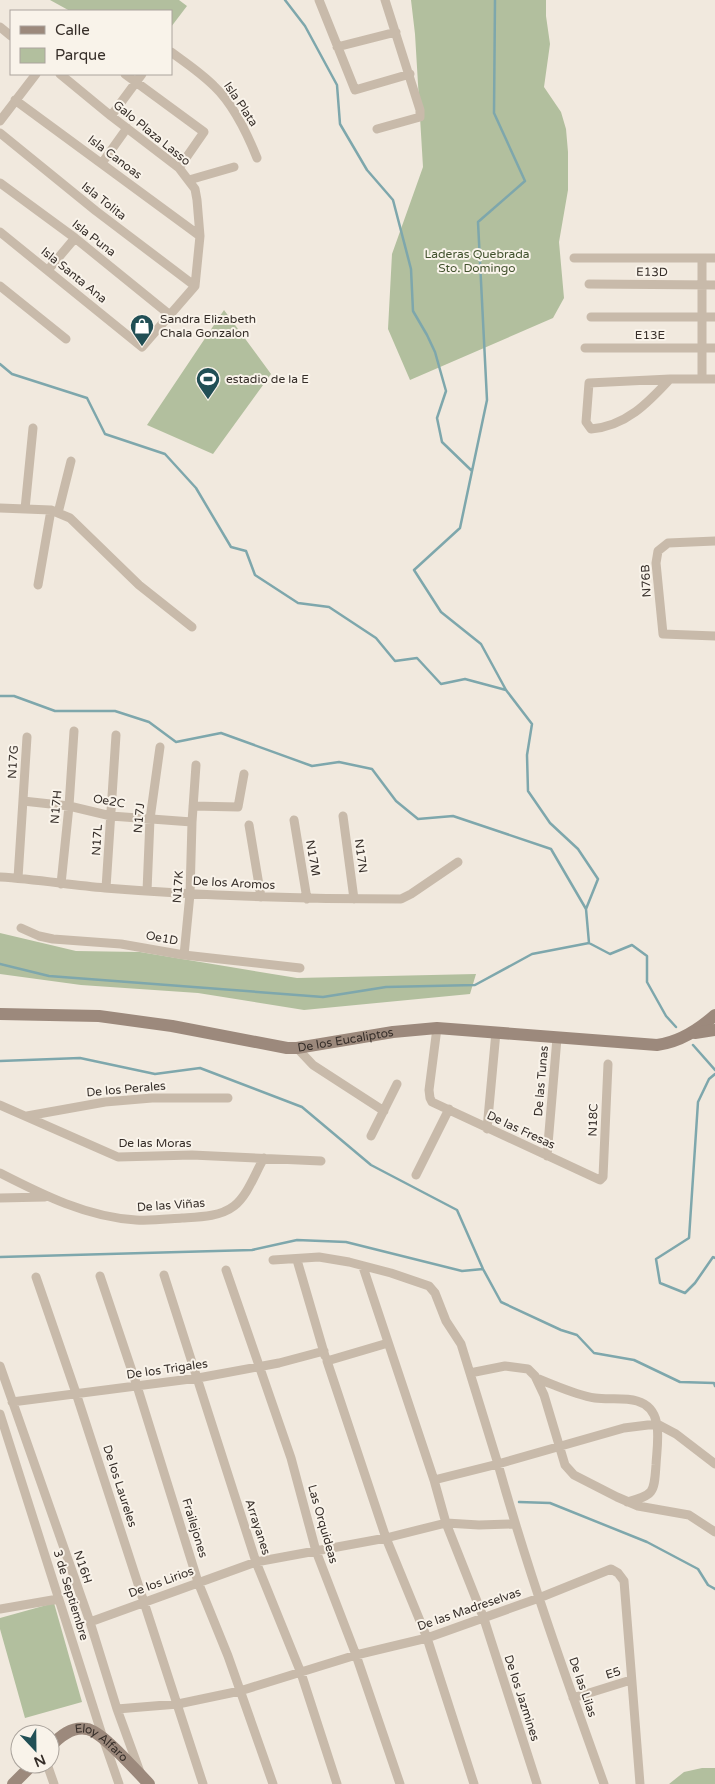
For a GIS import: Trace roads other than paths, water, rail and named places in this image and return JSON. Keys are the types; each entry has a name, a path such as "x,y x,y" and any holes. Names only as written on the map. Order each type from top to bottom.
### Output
{"street":[{"path":"319,0 355,90 410,74"},
{"path":"377,128 420,117 420,110 410,74 385,0"},
{"path":"0,27 10,35"},
{"path":"337,47 396,32"},
{"name":"Isla Plata","path":"172,53 215,86 247,134 256,158"},
{"path":"0,121 35,75"},
{"name":"Galo Plaza Lasso","path":"61,75 179,168 195,189 198,200 200,236 195,286"},
{"path":"126,75 204,132 179,168"},
{"path":"111,116 141,75"},
{"name":"Isla Canoas","path":"15,100 102,162 200,236"},
{"path":"102,162 127,128"},
{"name":"Isla Tolita","path":"0,133 96,211 195,286"},
{"path":"189,180 234,167"},
{"name":"Isla Puna","path":"0,183 75,238 170,315"},
{"name":"Isla Santa Ana","path":"0,232 142,347 170,315"},
{"path":"48,270 75,238"},
{"path":"574,258 715,258"},
{"path":"702,259 702,379"},
{"name":"E13D","path":"589,284 715,286"},
{"path":"0,286 66,340"},
{"path":"170,315 195,286"},
{"path":"590,317 715,317"},
{"name":"E13E","path":"585,348 715,348"},
{"path":"670,379 646,405 628,418 591,429 586,422 589,383 670,379 715,379"},
{"path":"25,509 33,428"},
{"path":"38,585 54,511 70,462"},
{"path":"0,508 54,511 70,518 139,586 192,626"},
{"name":"N76B","path":"715,541 668,543 658,551 656,563 662,634 715,636"},
{"name":"N17H","path":"61,884 70,806 74,731"},
{"name":"N17L","path":"106,888 116,735"},
{"name":"N17G","path":"18,878 27,737"},
{"name":"N17J","path":"147,891 150,819 160,747"},
{"name":"N17K","path":"184,954 190,894 196,765"},
{"path":"193,806 237,808 244,774"},
{"name":"Oe2C","path":"23,801 70,806 111,816 192,821"},
{"name":"N17N","path":"342,816 354,899"},
{"name":"N17M","path":"294,820 307,899"},
{"path":"249,825 261,897"},
{"name":"De los Aromos","path":"0,877 61,884 190,894 307,899 400,899 411,894 458,862"},
{"name":"Oe1D","path":"21,928 39,936 53,939 122,944 184,954 300,968"},
{"name":"De los Eucaliptos","path":"0,1014 99,1016 172,1026 297,1048 383,1034 436,1028 657,1045 676,1041 690,1034 715,1015"},
{"name":"De las Fresas","path":"436,1028 429,1090 430,1098 434,1103 600,1180 603,1177"},
{"name":"De los Eucaliptos","path":"690,1034 715,1030"},
{"path":"487,1128 496,1032"},
{"name":"De las Tunas","path":"547,1156 557,1038"},
{"path":"297,1048 313,1065 384,1111"},
{"name":"N18C","path":"603,1177 608,1064"},
{"path":"371,1136 397,1084"},
{"name":"De los Perales","path":"27,1116 105,1102 142,1098 228,1098"},
{"name":"De las Moras","path":"0,1105 118,1157 192,1155 321,1160"},
{"path":"416,1175 449,1109"},
{"name":"De las Viñas","path":"0,1173 48,1196 93,1213 138,1220 200,1217 220,1213 232,1207 241,1198 264,1158"},
{"path":"0,1198 48,1196"},
{"path":"273,1260 297,1260 319,1257 349,1262 363,1267 391,1272 429,1286 435,1293 446,1321 461,1344 498,1464 514,1524 539,1598"},
{"path":"297,1260 327,1362 386,1538 427,1638 474,1784"},
{"name":"De los Jazmines","path":"363,1267 434,1480 446,1523 484,1619 537,1784"},
{"name":"Las Orquideas","path":"226,1270 291,1458 316,1551 356,1655 400,1784"},
{"name":"Arrayanes","path":"164,1275 256,1562 301,1672 338,1784"},
{"name":"Frailejones","path":"100,1276 137,1386 198,1582 240,1691 272,1784"},
{"name":"De los Laureles","path":"36,1277 76,1393 203,1784"},
{"path":"327,1362 388,1343"},
{"name":"De los Trigales","path":"12,1402 198,1378 304,1357 324,1350"},
{"name":"N16H","path":"0,1366 90,1622 117,1709 145,1781"},
{"path":"470,1373 489,1368 511,1366 528,1369 536,1378 544,1395 565,1465 574,1476 627,1502 648,1508 684,1513 715,1532"},
{"path":"536,1378 594,1398 637,1401 649,1408 659,1426 653,1488 645,1497 627,1502"},
{"name":"3 de Septiembre","path":"0,1414 119,1784"},
{"path":"434,1480 631,1427 659,1426 676,1434 715,1464"},
{"name":"De los Lirios","path":"90,1622 256,1562 386,1538 446,1523 479,1525 514,1524"},
{"name":"De las Madreselvas","path":"117,1709 178,1704 240,1691 356,1655 427,1638 484,1619 611,1569 618,1573 624,1581 640,1784"},
{"name":"De las Lilas","path":"539,1598 604,1784"},
{"path":"0,1609 58,1599"},
{"name":"E5","path":"574,1698 631,1680"},
{"name":"Eloy Alfaro","path":"60,1736 77,1729 89,1729 103,1738 145,1781"},
{"path":"13,1784 23,1774"}],"waterway":[{"path":"285,0 305,26 337,85 340,124 367,170 393,200 411,269 413,311 435,352 446,391 437,418 442,442 472,471"},
{"path":"495,0 494,113 525,181 478,222 487,400 460,528 414,570 441,612 481,644 506,690 532,724 527,755 528,791 550,823 578,849 598,879 586,909 589,943 610,954 632,945 647,956 647,982 666,1016 676,1027"},
{"path":"0,364 12,374 87,398 105,434 165,454 196,488 231,547 246,551 255,575 298,603 329,607 376,638 395,661 417,658 441,684 465,679 506,690"},
{"path":"0,696 14,696 55,711 115,711 149,722 176,742 221,733 312,766 339,762 372,769 396,801 418,819 453,816 551,849 586,909"},
{"path":"0,964 49,976 323,997 386,987 475,985 532,954 589,943"},
{"path":"693,1045 715,1070"},
{"path":"0,1061 80,1058 155,1074 200,1068 302,1107 371,1165 457,1210 483,1269 501,1302 561,1330 577,1335 594,1353 634,1360 680,1382 714,1383 715,1386"},
{"path":"715,1074 709,1079 698,1102 689,1238 656,1259 660,1283 685,1293 695,1283 713,1257 715,1258"},
{"path":"0,1257 252,1250 297,1240 346,1242 462,1271 483,1269"},
{"path":"519,1502 550,1503 647,1542 698,1569 708,1585 715,1589"}],"place":[{"name":"Sandra Elizabeth Chala Gonzalon","path":"142,347"},
{"name":"estadio de la E","path":"208,400"}],"park label":[{"name":"Laderas Quebrada Sto. Domingo","path":"477,261"}]}
